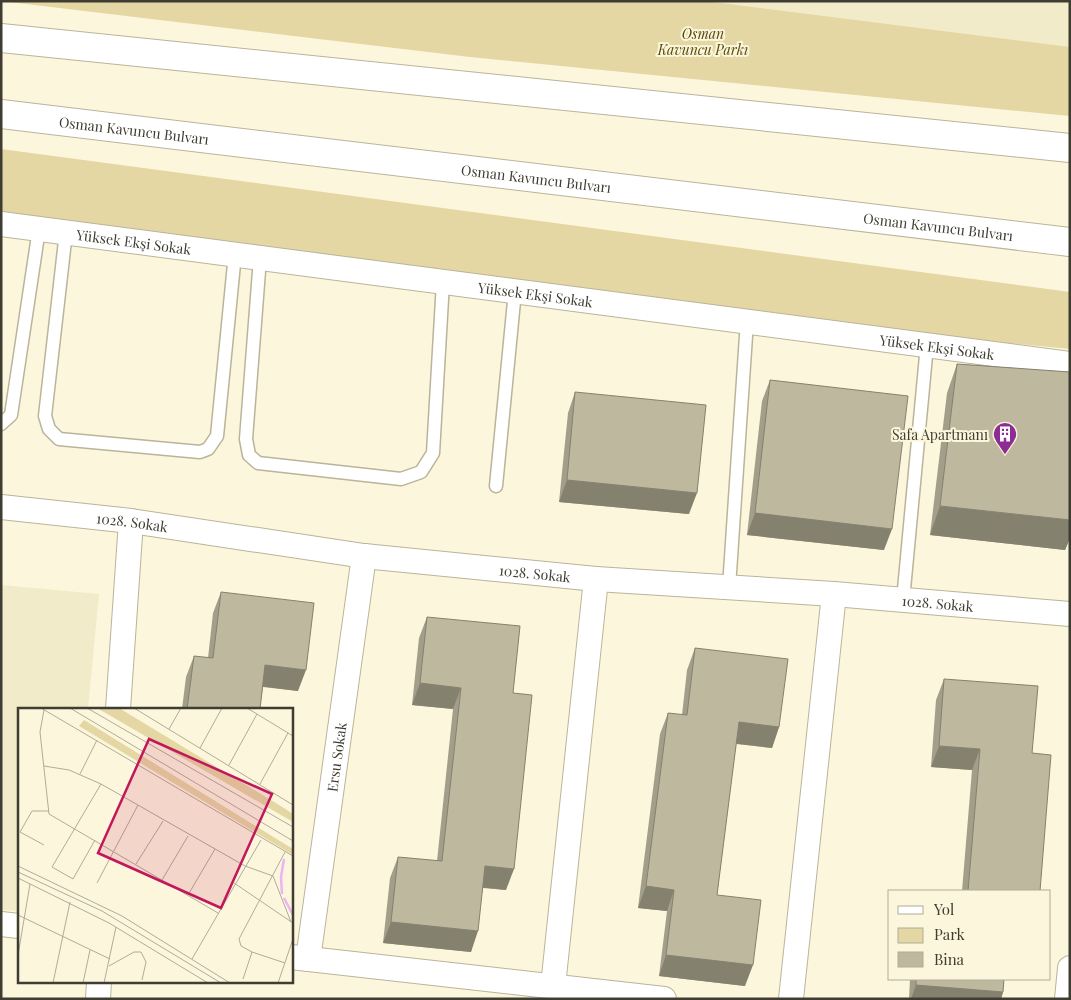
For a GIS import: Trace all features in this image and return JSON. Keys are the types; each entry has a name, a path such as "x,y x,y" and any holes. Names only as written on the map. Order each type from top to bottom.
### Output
{"highway":[{"path":"1,38 1070,148"},
{"name":"Osman Kavuncu Bulvarı","path":"1,114 1070,242"}],"street":[{"name":"Yüksek Ekşi Sokak","path":"1,224 1070,364"},
{"name":"1028. Sokak","path":"1,507 131,521 364,556 596,578 834,594 1070,614"},
{"path":"118,708 131,521"},
{"name":"Ersu Sokak","path":"364,556 300,958 664,999"},
{"path":"553,986 596,578"},
{"path":"791,999 834,594"},
{"path":"1,924 18,926"},
{"path":"1067,999 1070,968"},
{"path":"98,999 99,982"}],"lane":[{"path":"1,424 11,415 39,229"},
{"path":"66,232 45,416 49,429 59,439 200,452 214,443 217,436 235,254"},
{"path":"260,258 246,439 249,455 258,462 401,480 421,472 432,453 442,282"},
{"path":"496,486 515,291"},
{"path":"729,587 747,321"},
{"path":"903,600 927,345"}],"shaded area":[{"path":"508,1 1070,1 1070,64"},
{"path":"1,585 99,594 88,708 18,708 18,911 1,910"}],"green space":[{"name":"Osman Kavuncu Parkı","path":"1,1 705,1 1070,47 1070,116 470,57"},
{"path":"1,149 1070,292 1070,349 852,328 1,212"}],"building":[{"name":"Safa Apartmanı","path":"957,364 1070,372 1070,520 940,506"},
{"path":"770,380 908,396 892,529 755,513"},
{"path":"575,392 706,405 697,493 567,480"},
{"path":"221,592 314,603 306,670 265,665 260,708 187,708 194,656 213,658"},
{"path":"427,617 520,626 513,693 532,695 514,869 485,866 478,931 391,922 398,857 442,861 461,688 420,683"},
{"path":"695,648 788,659 779,727 739,722 717,895 761,900 753,965 666,955 674,890 646,886 668,713 687,715"},
{"path":"944,679 1038,686 1032,753 1051,755 1040,890 968,890 980,749 939,746"},
{"path":"916,980 1004,980 1003,992 916,985"}],"place":[{"name":"Safa Apartmanı","path":"1005,455"}]}
